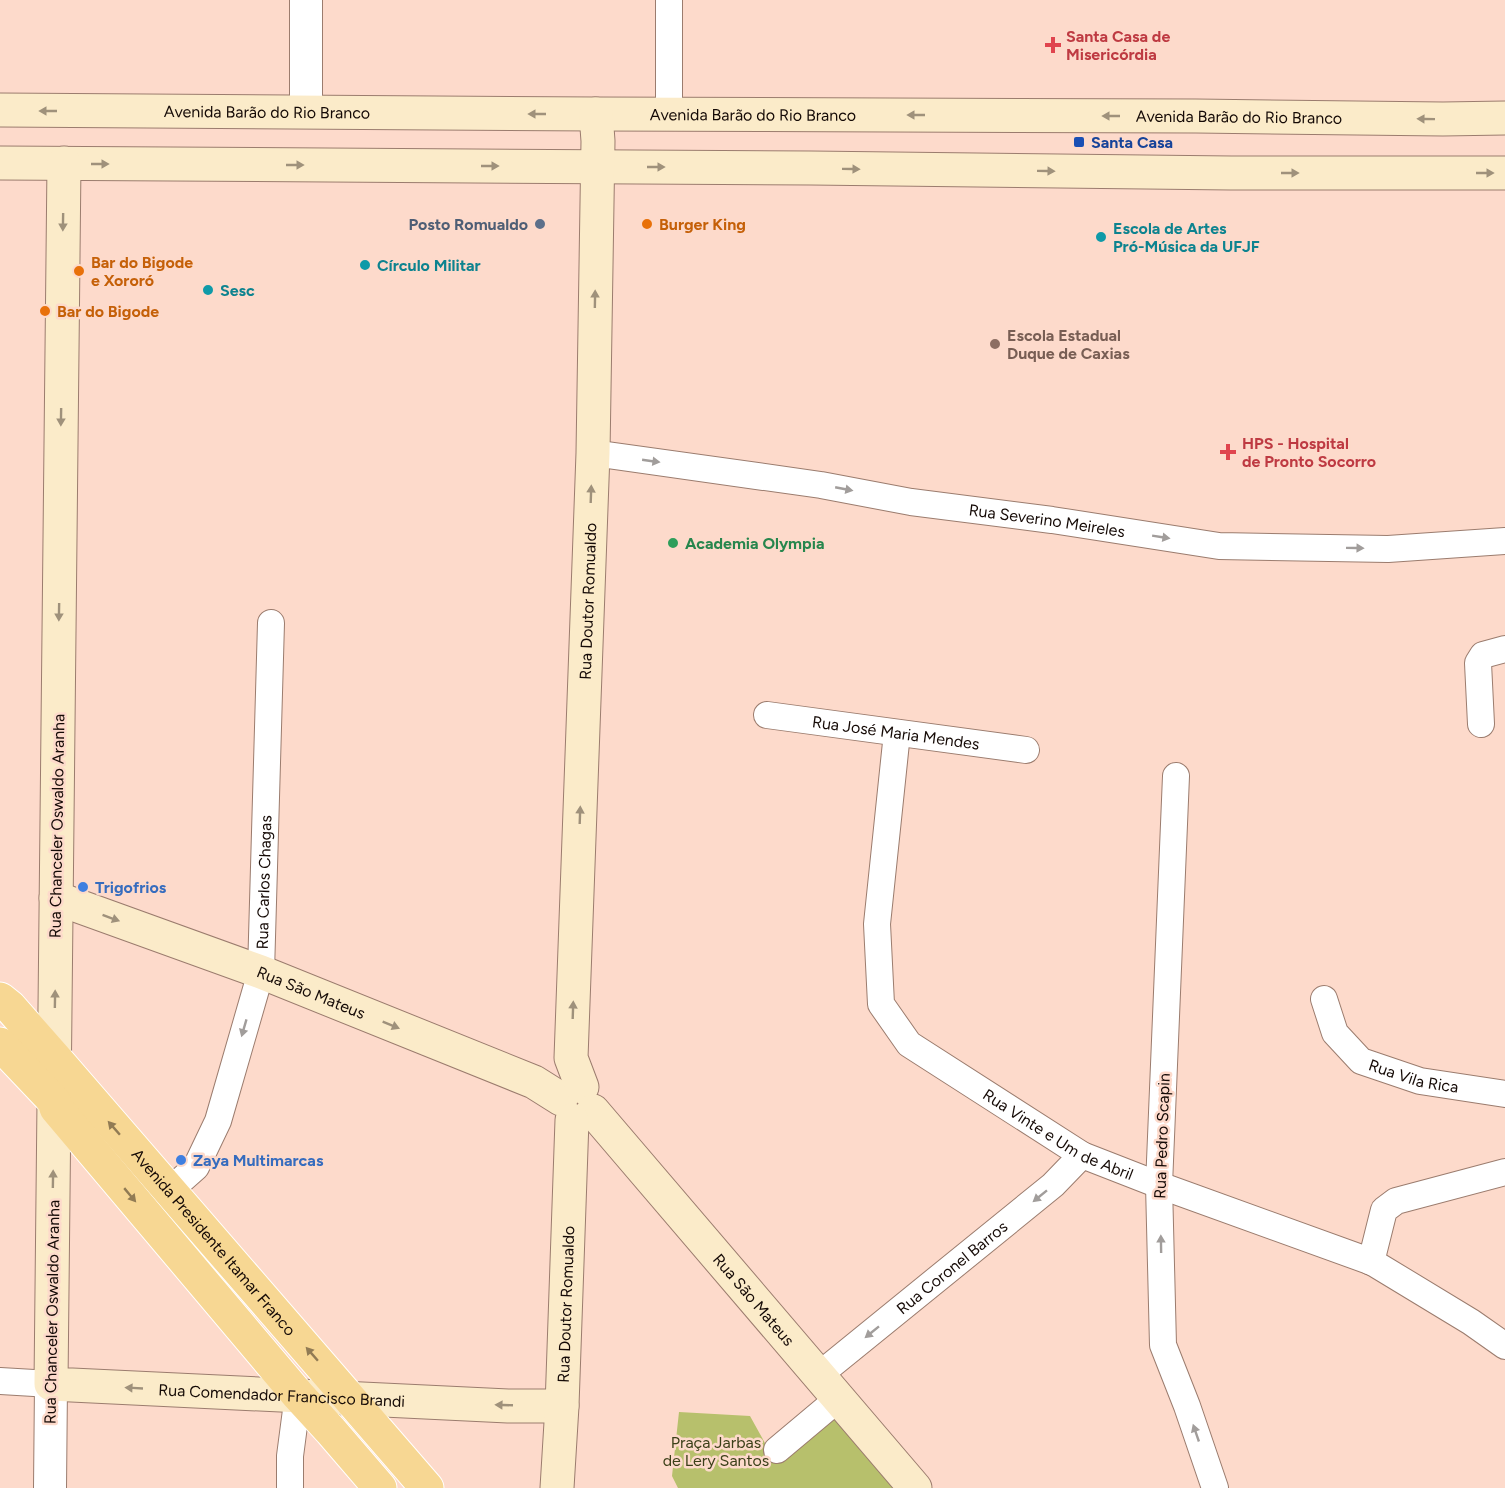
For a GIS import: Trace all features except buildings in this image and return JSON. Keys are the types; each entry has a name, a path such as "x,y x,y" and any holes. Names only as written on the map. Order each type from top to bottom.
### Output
{"main road":[{"name":"Avenida Barão do Rio Branco","path":"0,110 1505,118"},
{"name":"Rua Doutor Romualdo","path":"557,1488 562,1406 569,1093 593,453 598,141 596,114"},
{"path":"0,163 1232,173 1505,173"},
{"name":"Rua Chanceler Oswaldo Aranha","path":"51,1384 64,163"},
{"name":"Rua São Mateus","path":"56,898 261,972 569,1093 829,1387 915,1488"},
{"name":"Avenida Presidente Itamar Franco","path":"0,999 10,1007 54,1057 427,1488"},
{"name":"Avenida Presidente Itamar Franco","path":"0,1044 54,1101 56,1108 298,1395 380,1488"},
{"name":"Rua Comendador Francisco Brandi","path":"51,1384 508,1406 562,1406"},
{"path":"334,1435 350,1398"}],"street":[{"path":"306,0 306,112"},
{"path":"669,0 669,114"},
{"name":"Rua Severino Meireles","path":"593,453 821,485 911,502 1052,520 1219,546 1388,549 1505,541"},
{"name":"Rua Carlos Chagas","path":"169,1191 196,1167 218,1121 261,972 271,622"},
{"path":"1481,724 1478,663 1483,655 1505,649"},
{"name":"Rua José Maria Mendes","path":"767,715 1026,750"},
{"name":"Rua Vinte e Um de Abril","path":"897,733 877,924 881,1004 909,1044 1082,1155 1371,1262 1505,1346"},
{"name":"Rua Pedro Scapin","path":"1176,776 1159,1185 1163,1345 1215,1488"},
{"name":"Rua Vila Rica","path":"1324,999 1335,1033 1361,1061 1420,1081 1505,1094"},
{"name":"Rua Coronel Barros","path":"829,1387 1053,1185 1082,1155"},
{"path":"1371,1262 1383,1210 1396,1201 1505,1172"},
{"name":"Rua Comendador Francisco Brandi","path":"0,1381 51,1384"},
{"name":"Rua Chanceler Oswaldo Aranha","path":"50,1488 51,1384"},
{"path":"777,1450 829,1387"},
{"path":"290,1488 298,1395"},
{"path":"291,1456 304,1439 314,1433 334,1435"}],"green space":[{"name":"Praça Jarbas de Lery Santos","path":"679,1412 750,1416 776,1463 841,1414 902,1488 678,1488 672,1476"}],"place":[{"name":"Santa Casa de Misericórdia","path":"1053,45"},
{"name":"Santa Casa","path":"1079,142"},
{"name":"Posto Romualdo","path":"540,224"},
{"name":"Burger King","path":"647,224"},
{"name":"Escola de Artes Pró-Música da UFJF","path":"1101,237"},
{"name":"Círculo Militar","path":"365,265"},
{"name":"Bar do Bigode e Xororó","path":"79,271"},
{"name":"Sesc","path":"208,290"},
{"name":"Bar do Bigode","path":"45,311"},
{"name":"Escola Estadual Duque de Caxias","path":"995,344"},
{"name":"HPS - Hospital de Pronto Socorro","path":"1228,452"},
{"name":"Academia Olympia","path":"673,543"},
{"name":"Trigofrios","path":"83,887"},
{"name":"Zaya Multimarcas","path":"181,1160"}]}
